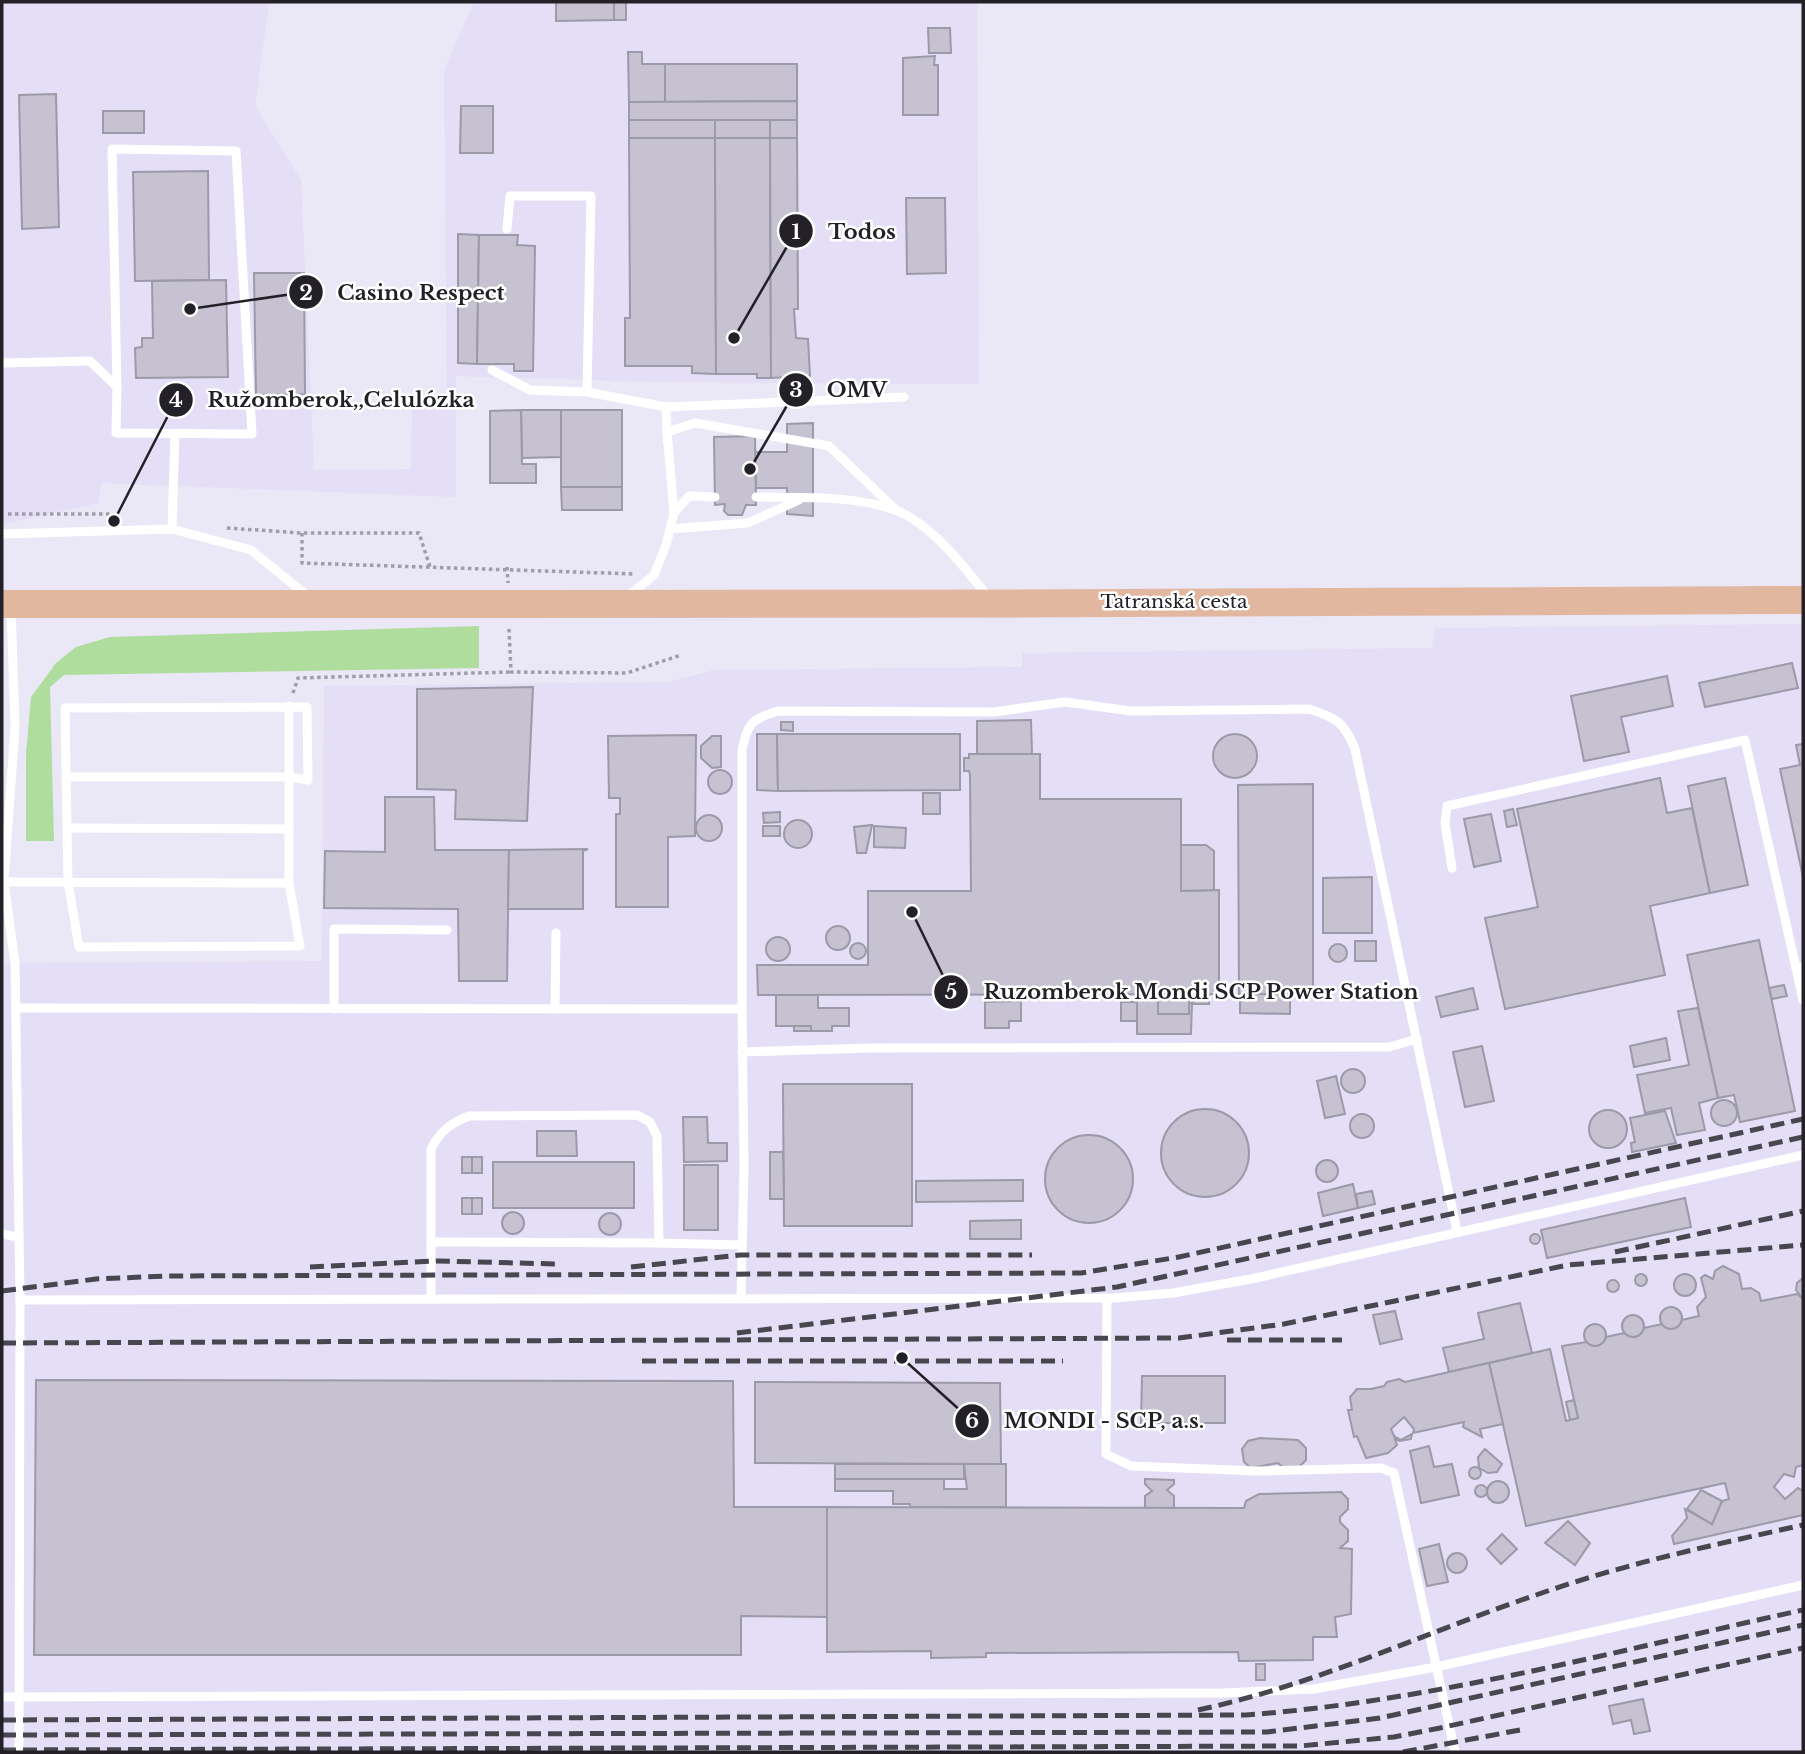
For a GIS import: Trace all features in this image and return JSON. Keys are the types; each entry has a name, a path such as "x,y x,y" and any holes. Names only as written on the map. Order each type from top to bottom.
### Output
{"main road":[{"name":"Tatranská cesta","path":"6,604 545,608 993,602 1803,600"}],"lane":[{"path":"112,149 236,151 252,434 116,433 117,387 112,149"},
{"path":"508,229 510,196 591,196 587,392"},
{"path":"2,363 90,361 117,387"},
{"path":"492,370 530,390 587,392 666,407 904,397"},
{"path":"617,606 654,575 670,530 674,513 666,407"},
{"path":"667,432 695,423 829,446 896,510 932,534 993,602"},
{"path":"172,528 176,434"},
{"path":"674,513 689,496 715,497"},
{"path":"755,497 804,498 896,510"},
{"path":"670,530 748,523 804,498"},
{"path":"2,534 172,528 251,551 320,605"},
{"path":"6,604 15,728 4,882 15,963 16,1008 20,1300 19,1752"},
{"path":"741,1299 744,1166 741,1009 742,750 746,731 756,718 778,711 994,712 1065,702 1131,711 1309,709 1329,715 1346,726 1356,750 1457,1231"},
{"path":"66,777 289,777 308,780 307,707 289,706 65,708 66,777 68,882 79,947 300,946 289,883 289,777 289,706"},
{"path":"1452,868 1445,824 1447,806 1745,740 1800,968 1803,1000"},
{"path":"67,828 289,829"},
{"path":"4,882 289,883"},
{"path":"334,1009 334,929 447,930"},
{"path":"555,1009 556,933"},
{"path":"16,1008 741,1009"},
{"path":"742,1052 870,1048 1389,1047 1418,1039"},
{"path":"431,1299 431,1149 438,1134 454,1122 469,1116 636,1115 650,1122 657,1136 659,1243"},
{"path":"20,1300 1107,1298 1173,1293 1251,1279 1803,1155"},
{"path":"2,1236 18,1237"},
{"path":"431,1242 741,1245"},
{"path":"1107,1298 1106,1454 1131,1466 1258,1471 1381,1468 1394,1473 1455,1752"},
{"path":"2,1697 1224,1693 1314,1689 1436,1667 1803,1586"}],"path":[{"path":"8,514 113,514"},
{"path":"223,527 302,533 419,533 430,567"},
{"path":"302,533 302,564 507,567 654,575"},
{"path":"507,567 508,593"},
{"path":"509,620 511,672"},
{"path":"289,706 298,678 511,672 627,673 681,655"}],"shaded area":[{"path":"2,2 269,2 255,106 301,180 314,470 411,469 412,406 447,406 444,70 474,2 977,2 979,384 651,382 456,376 456,497 101,483 99,503 2,524"},
{"path":"1803,624 1803,1752 2,1752 2,963 322,961 324,686 669,682 714,670 1022,667 1022,653 1432,648 1435,628"}],"green space":[{"path":"479,626 479,668 64,675 50,687 54,841 26,841 26,754 31,697 56,663 76,647 110,637"}],"building":[{"path":"556,2 614,2 614,20 556,21"},
{"path":"614,2 626,2 626,20 614,20"},
{"path":"928,28 950,28 951,53 929,53"},
{"path":"628,52 642,52 642,64 665,64 665,102 629,102"},
{"path":"935,56 934,65 938,65 938,115 903,115 903,58"},
{"path":"665,64 797,64 797,101 665,102"},
{"path":"56,94 59,227 22,229 19,95"},
{"path":"797,101 797,120 629,120 629,102"},
{"path":"461,106 493,106 493,153 460,153"},
{"path":"103,111 144,111 144,133 103,133"},
{"path":"629,120 715,120 715,138 629,138"},
{"path":"715,120 770,120 770,138 715,138"},
{"path":"770,120 797,120 797,138 770,138"},
{"path":"629,138 715,138 716,374 692,373 692,366 625,366 625,318 630,318"},
{"path":"715,138 770,138 771,378 757,378 757,374 716,374"},
{"path":"770,138 797,138 798,309 794,309 796,338 808,339 810,376 771,378"},
{"path":"208,171 209,280 135,281 133,172"},
{"path":"906,198 945,198 946,273 907,274"},
{"path":"458,234 479,235 477,364 458,363"},
{"path":"479,235 518,235 517,245 535,246 533,371 514,371 514,364 477,364"},
{"path":"254,273 304,273 305,394 256,395"},
{"path":"226,280 228,377 136,378 135,348 142,347 142,338 153,338 152,281"},
{"path":"521,410 561,410 561,457 522,458"},
{"path":"521,410 522,464 536,464 536,483 490,483 490,411"},
{"path":"561,410 622,410 622,487 561,487"},
{"path":"813,423 813,516 787,514 787,488 756,488 755,452 787,452 787,424"},
{"path":"755,436 756,505 746,505 742,515 728,515 724,511 725,504 715,505 714,437"},
{"path":"561,487 622,487 622,510 562,510"},
{"path":"1792,663 1798,688 1705,707 1699,683"},
{"path":"1667,676 1673,706 1621,717 1629,752 1584,761 1571,696"},
{"path":"533,687 527,821 455,819 456,790 417,789 417,689"},
{"path":"1031,720 1032,754 977,754 977,721"},
{"path":"781,722 793,722 793,731 781,730"},
{"path":"757,734 777,734 778,791 757,790"},
{"path":"777,734 960,734 960,790 778,791"},
{"path":"1235,734 1250,741 1257,756 1250,771 1235,778 1220,771 1213,756 1220,741"},
{"path":"696,735 695,836 668,837 668,907 616,907 616,814 620,814 620,798 609,798 608,736"},
{"path":"712,736 721,736 721,767 712,768 701,758 701,746"},
{"path":"1803,744 1803,877 1780,769 1800,765 1796,745"},
{"path":"969,754 1040,754 1040,799 1181,799 1181,891 1219,890 1219,994 758,995 757,965 868,965 868,891 971,891 970,775 969,771 964,771 964,758 969,758"},
{"path":"715,770 725,770 732,777 732,787 725,794 715,794 708,787 708,777"},
{"path":"1660,778 1667,813 1692,808 1710,893 1650,906 1665,975 1505,1009 1485,918 1538,907 1517,809"},
{"path":"1725,778 1748,885 1710,893 1688,786"},
{"path":"1313,784 1313,994 1239,994 1238,785"},
{"path":"923,793 940,793 940,814 923,814"},
{"path":"385,797 434,797 435,850 509,850 507,981 459,981 458,909 324,908 325,851 385,852"},
{"path":"1513,809 1517,825 1507,827 1504,811"},
{"path":"780,812 780,822 764,823 763,813"},
{"path":"1491,814 1501,861 1474,867 1464,819"},
{"path":"709,815 718,819 722,828 718,837 709,841 700,837 696,828 700,819"},
{"path":"798,820 808,824 812,834 808,844 798,848 788,844 784,834 788,824"},
{"path":"872,825 866,853 857,853 854,827"},
{"path":"763,826 780,826 780,836 763,836"},
{"path":"874,826 906,828 905,848 874,847"},
{"path":"1181,845 1206,845 1214,851 1214,890 1181,891"},
{"path":"588,849 583,851 583,909 508,909 509,850"},
{"path":"1372,877 1372,933 1323,933 1323,878"},
{"path":"838,926 847,929 850,938 847,947 838,950 829,947 826,938 829,929"},
{"path":"778,937 786,941 790,949 786,957 778,961 770,957 766,949 770,941"},
{"path":"1759,940 1795,1111 1740,1122 1734,1095 1718,1098 1687,955"},
{"path":"1355,941 1376,941 1376,961 1355,961"},
{"path":"858,943 866,951 858,959 850,951"},
{"path":"1338,944 1344,947 1347,953 1344,959 1338,962 1332,959 1329,953 1332,947"},
{"path":"1784,985 1787,996 1772,999 1769,988"},
{"path":"1473,988 1478,1009 1441,1017 1436,997"},
{"path":"1137,994 1158,994 1158,1014 1189,1014 1189,1003 1192,1003 1191,1034 1137,1034"},
{"path":"1158,994 1189,994 1189,1014 1158,1014"},
{"path":"1193,994 1209,994 1209,1004 1193,1004"},
{"path":"1240,994 1290,994 1290,1014 1240,1013"},
{"path":"776,995 818,995 818,1008 849,1008 849,1026 832,1026 832,1031 811,1031 811,1026 776,1026"},
{"path":"1021,1001 1021,1021 1009,1021 1009,1028 985,1028 985,1002"},
{"path":"1121,1002 1137,1002 1137,1021 1121,1021"},
{"path":"1698,1008 1718,1098 1699,1103 1705,1130 1677,1135 1671,1108 1645,1113 1637,1075 1689,1065 1678,1011"},
{"path":"794,1026 811,1026 811,1031 794,1031"},
{"path":"1666,1038 1670,1060 1634,1067 1630,1046"},
{"path":"1482,1046 1494,1101 1465,1107 1453,1052"},
{"path":"1353,1069 1362,1072 1365,1081 1362,1090 1353,1093 1344,1090 1341,1081 1344,1072"},
{"path":"1336,1076 1345,1114 1325,1118 1317,1081"},
{"path":"783,1084 912,1084 912,1226 784,1226"},
{"path":"1724,1100 1733,1104 1737,1113 1733,1122 1724,1126 1715,1122 1711,1113 1715,1104"},
{"path":"1205,1109 1230,1116 1242,1128 1249,1153 1242,1178 1230,1190 1205,1197 1180,1190 1168,1178 1161,1153 1168,1128 1180,1116"},
{"path":"1608,1110 1621,1116 1627,1129 1621,1142 1608,1148 1595,1142 1589,1129 1595,1116"},
{"path":"1665,1111 1676,1143 1632,1152 1631,1143 1635,1142 1630,1118"},
{"path":"1362,1114 1373,1121 1374,1126 1367,1137 1362,1138 1351,1131 1350,1126 1357,1115"},
{"path":"683,1117 707,1117 708,1143 727,1143 727,1161 684,1162"},
{"path":"537,1131 576,1131 577,1156 537,1156"},
{"path":"1089,1135 1114,1142 1126,1154 1133,1179 1126,1204 1114,1216 1089,1223 1064,1216 1052,1204 1045,1179 1052,1154 1064,1142"},
{"path":"770,1152 783,1152 784,1199 770,1199"},
{"path":"462,1157 472,1157 472,1173 462,1173"},
{"path":"472,1157 482,1157 482,1173 472,1173"},
{"path":"1327,1160 1335,1163 1338,1171 1335,1179 1327,1182 1319,1179 1316,1171 1319,1163"},
{"path":"493,1162 634,1162 634,1208 493,1208"},
{"path":"684,1165 718,1165 718,1230 684,1230"},
{"path":"1023,1180 1023,1201 916,1202 916,1181"},
{"path":"1353,1184 1358,1208 1323,1216 1318,1193"},
{"path":"1372,1191 1375,1204 1358,1208 1356,1194"},
{"path":"462,1198 472,1198 472,1214 462,1214"},
{"path":"472,1198 482,1198 482,1214 472,1214"},
{"path":"1685,1198 1691,1227 1547,1258 1541,1230"},
{"path":"513,1212 521,1215 524,1223 521,1231 513,1234 505,1231 502,1223 505,1215"},
{"path":"610,1213 618,1216 621,1224 618,1232 610,1235 602,1232 599,1224 602,1216"},
{"path":"1021,1220 1021,1239 970,1239 970,1221"},
{"path":"1535,1234 1539,1235 1539,1243 1535,1244 1531,1243 1530,1239 1531,1235"},
{"path":"1723,1266 1739,1274 1742,1289 1751,1288 1759,1293 1761,1301 1797,1294 1803,1299 1803,1465 1796,1467 1794,1477 1784,1474 1774,1487 1785,1499 1798,1488 1803,1491 1803,1515 1674,1544 1672,1536 1687,1518 1685,1509 1712,1524 1722,1501 1729,1499 1725,1483 1526,1526 1489,1363 1550,1349 1566,1421 1578,1418 1562,1346 1586,1342 1597,1345 1606,1337 1624,1333 1635,1337 1644,1328 1662,1324 1674,1328 1682,1320 1699,1316 1697,1307 1706,1297 1701,1278 1705,1275 1713,1279 1715,1271"},
{"path":"1641,1274 1647,1280 1641,1286 1635,1280"},
{"path":"1685,1274 1693,1277 1696,1285 1693,1293 1685,1296 1677,1293 1674,1285 1677,1277"},
{"path":"1803,1278 1803,1299 1796,1290 1797,1283"},
{"path":"1613,1280 1619,1286 1613,1292 1607,1286"},
{"path":"1520,1303 1532,1353 1449,1372 1443,1348 1484,1339 1478,1313"},
{"path":"1671,1307 1679,1310 1682,1318 1679,1326 1671,1329 1663,1326 1660,1318 1663,1310"},
{"path":"1395,1311 1402,1339 1380,1344 1373,1315"},
{"path":"1633,1315 1641,1318 1644,1326 1641,1334 1633,1337 1625,1334 1622,1326 1625,1318"},
{"path":"1595,1324 1603,1327 1606,1335 1603,1343 1595,1346 1587,1343 1584,1335 1587,1327"},
{"path":"1489,1363 1503,1424 1480,1429 1482,1437 1463,1427 1464,1422 1413,1433 1414,1429 1404,1417 1391,1429 1394,1436 1401,1440 1412,1434 1411,1439 1400,1441 1395,1439 1397,1445 1388,1453 1366,1458 1357,1436 1354,1437 1348,1410 1352,1410 1350,1397 1357,1389 1371,1389 1399,1379 1405,1382"},
{"path":"1142,1376 1225,1376 1225,1423 1141,1423"},
{"path":"36,1380 733,1381 734,1507 827,1507 828,1617 741,1616 741,1655 34,1655"},
{"path":"755,1382 1000,1383 1001,1464 755,1463"},
{"path":"1574,1400 1578,1418 1570,1420 1566,1402"},
{"path":"1260,1438 1298,1440 1306,1448 1306,1460 1298,1468 1284,1468 1278,1463 1251,1468 1244,1462 1242,1449 1248,1441"},
{"path":"1429,1446 1434,1467 1452,1464 1459,1495 1421,1503 1410,1451"},
{"path":"1485,1449 1502,1464 1497,1472 1488,1473 1479,1468 1478,1457"},
{"path":"835,1464 964,1464 964,1479 835,1479"},
{"path":"964,1464 1006,1464 1006,1507 910,1507 910,1504 893,1504 893,1491 835,1491 835,1479 944,1479 944,1489 967,1489"},
{"path":"1475,1467 1481,1473 1475,1479 1469,1473"},
{"path":"1145,1479 1174,1480 1174,1484 1167,1490 1174,1496 1174,1508 1145,1508 1145,1496 1152,1491 1145,1484"},
{"path":"1498,1481 1508,1488 1509,1492 1502,1502 1498,1503 1488,1496 1487,1492 1494,1482"},
{"path":"1481,1485 1487,1491 1481,1497 1475,1491"},
{"path":"1701,1490 1722,1501 1712,1524 1687,1509"},
{"path":"1341,1492 1348,1499 1348,1509 1340,1517 1340,1522 1348,1530 1348,1541 1340,1548 1352,1549 1351,1614 1335,1617 1337,1637 1313,1637 1313,1660 1239,1661 1238,1652 986,1653 986,1657 931,1658 931,1651 827,1652 827,1507 1244,1508 1246,1501 1259,1494"},
{"path":"1568,1521 1590,1543 1575,1565 1545,1543"},
{"path":"1502,1534 1517,1549 1501,1564 1487,1549"},
{"path":"1439,1544 1448,1582 1427,1586 1419,1549"},
{"path":"1453,1553 1461,1553 1467,1563 1461,1573 1453,1573 1447,1567 1447,1559"},
{"path":"1256,1664 1265,1664 1265,1680 1256,1680"},
{"path":"1643,1699 1650,1731 1634,1734 1631,1720 1613,1724 1609,1706"}],"railway":[{"path":"2,1291 96,1279 166,1276 1081,1273 1179,1257 1803,1119"},
{"path":"737,1333 1117,1287 1803,1137"},
{"path":"1615,1252 1803,1211"},
{"path":"2,1343 1179,1338 1284,1324 1568,1265 1803,1245"},
{"path":"631,1267 740,1255 1032,1255"},
{"path":"310,1267 436,1261 558,1264"},
{"path":"1227,1340 1342,1340"},
{"path":"642,1361 1063,1361"},
{"path":"1198,1710 1327,1673 1569,1584 1668,1556 1803,1525"},
{"path":"2,1720 1246,1715 1317,1708 1457,1686 1803,1610"},
{"path":"2,1735 1267,1732 1380,1718 1803,1625"},
{"path":"2,1750 1300,1746 1394,1737 1803,1648"},
{"path":"1403,1752 1525,1729"}],"place":[{"name":"Casino Respect","path":"190,309"},
{"name":"Todos","path":"734,338"},
{"name":"OMV","path":"750,469"},
{"name":"Ružomberok,,Celulózka","path":"114,521"},
{"name":"Ruzomberok Mondi SCP Power Station","path":"912,912"},
{"name":"MONDI - SCP, a.s.","path":"902,1358"}]}
